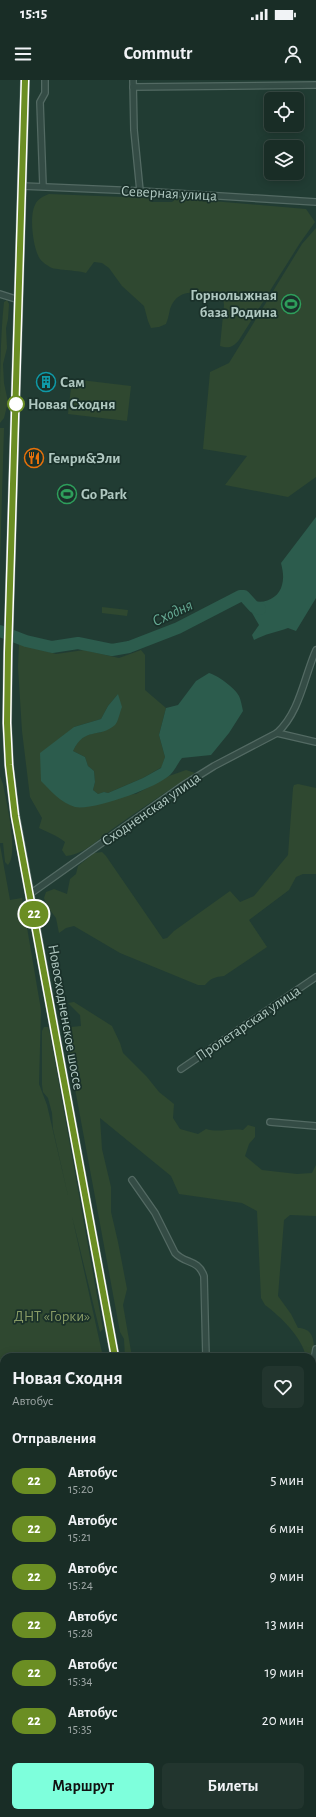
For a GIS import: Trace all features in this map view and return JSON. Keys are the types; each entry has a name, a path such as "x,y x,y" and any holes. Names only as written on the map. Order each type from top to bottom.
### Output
{"main road":[{"name":"Новосходненское шоссе","path":"25,80 8,653 7,723 9,765 15,816 113,1353"}],"street":[{"path":"43,186 40,102 45,92 45,80"},
{"path":"133,80 134,130 140,191"},
{"path":"133,87 316,85"},
{"name":"Северная улица","path":"22,186 140,191 316,202"},
{"path":"0,294 19,300"},
{"path":"277,733 285,727 294,710 316,650"},
{"path":"277,733 316,742"},
{"name":"Сходненская улица","path":"30,894 182,786 214,766 277,733"},
{"name":"Пролетарская улица","path":"181,1069 316,977"},
{"path":"270,1122 316,1126"},
{"path":"132,1180 155,1213 178,1257 196,1264 203,1272 206,1353"}],"green space":[{"path":"49,194 148,198 152,202 172,202 177,198 306,209 315,222 300,243 239,340 233,346 226,347 220,346 224,305 223,298 200,293 186,293 179,296 174,301 166,324 151,328 144,306 122,286 109,268 102,263 94,262 86,273 52,268 42,261 35,248 32,217 37,201"},
{"name":"Горнолыжная база Родина","path":"316,228 316,477 288,497 225,485 247,456 203,449 210,372 229,363 302,244"},
{"path":"7,300 9,304 6,328 7,348 3,364 4,383 8,402 4,418 0,423 0,362 4,302"},
{"path":"72,379 131,386 127,421 68,414"},
{"path":"0,428 4,428 0,563"},
{"path":"102,607 128,610 127,616 102,613"},
{"path":"19,644 56,654 84,650 119,658 141,650 145,655 145,690 166,708 159,735 165,757 162,767 143,778 108,793 104,792 98,794 93,790 95,782 94,771 88,766 85,757 73,751 78,742 84,737 102,732 118,694 108,706 101,719 74,727 60,799 136,794 169,776 186,770 195,773 127,818 94,844 74,855 66,856 62,850 65,842 39,828 42,818 30,797 22,731 18,667"},
{"path":"0,776 7,802 11,827 12,850 11,859 8,865 5,862 3,843 0,843"},
{"path":"298,784 316,788 316,874 303,874 296,877 289,890 249,920 267,947 224,976 213,978 205,985 198,985 120,953 74,926 66,928 59,933 56,918 47,906 44,898 46,892 54,889 67,894 70,879 76,874 78,866 94,853 102,852 106,856 163,939 167,938 174,931 230,891 240,902 254,896 288,855 293,788 294,785"},
{"name":"ДНТ «Горки»","path":"0,845 10,900 22,898 41,1010 39,1084 47,1105 69,1200 53,1129 52,1113 48,1098 43,1092 42,1085 42,1031 44,1027 48,1027 103,1329 100,1332 72,1216 102,1353 0,1353"},
{"path":"74,1002 112,1026 123,1053 147,1077 159,1092 174,1104 173,1118 180,1129 198,1134 206,1129 215,1131 243,1130 248,1125 255,1127 255,1137 249,1144 245,1156 262,1170 297,1174 312,1173 316,1165 316,1216 290,1215 284,1220 278,1296 291,1314 298,1328 308,1331 311,1335 314,1344 314,1353 305,1353 300,1342 290,1328 278,1315 265,1305 261,1298 257,1211 242,1203 179,1194 171,1176 100,1118 102,1149 111,1187 111,1212 127,1289 123,1305 131,1353 125,1353 124,1339 120,1332 61,1013 71,1027 81,1026 80,1015 68,1003"}],"shaded area":[{"path":"316,517 316,598 296,631 288,628 254,640 252,635 259,625 245,601 249,598 253,601 263,602 273,598 277,594 283,580 281,563"},
{"path":"209,673 226,682 234,689 239,696 243,711 229,733 211,755 182,758 172,773 163,780 139,792 95,806 75,807 65,803 41,781 40,753 74,727 101,719 108,706 118,694 122,707 115,725 109,729 87,735 82,738 73,751 85,757 88,766 94,771 95,782 93,790 98,794 104,792 108,793 143,778 161,768 165,757 159,735 166,708 178,705 196,681"}],"waterway":[{"name":"Сходня","path":"0,631 26,641 52,647 78,643 112,650 129,647 178,628 240,596 244,596 254,607 260,609"}],"bus line":[{"name":"22","path":"25,80 8,653 7,723 9,765 15,816 114,1353"}],"place":[{"name":"Горнолыжная база Родина","path":"291,304"},
{"name":"Сам","path":"46,382"},
{"name":"Новая Сходня","path":"16,404"},
{"name":"Гемри&Эли","path":"34,458"},
{"name":"Go Park","path":"67,494"}]}
